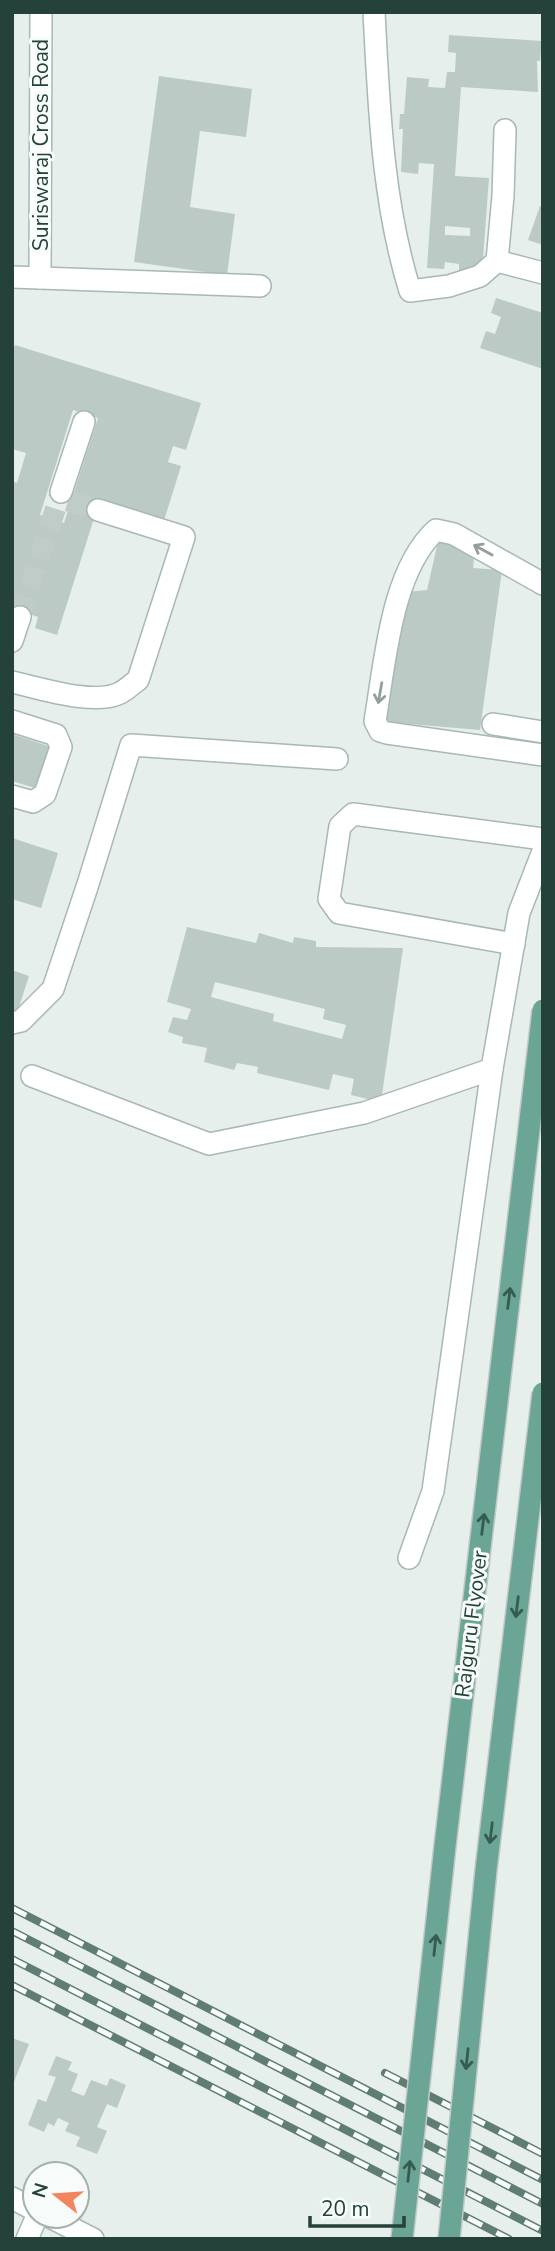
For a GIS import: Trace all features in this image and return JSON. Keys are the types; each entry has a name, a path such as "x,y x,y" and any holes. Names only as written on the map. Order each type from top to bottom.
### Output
{"main road":[{"name":"Rajguru Flyover","path":"402,2239 448,1818 543,1010"},
{"name":"Rajguru Flyover","path":"449,2239 486,1870 543,1393"}],"street":[{"name":"Suriswaraj Cross Road","path":"40,278 41,12"},
{"path":"374,12 387,190 399,254 410,291 449,286 480,276 497,261 505,130"},
{"path":"497,261 543,273"},
{"path":"12,277 260,286"},
{"path":"63,497 84,422"},
{"path":"12,681 69,696 97,696 119,694 138,680 184,537 98,510"},
{"path":"543,584 454,534 436,530 423,542 396,600 375,721 380,731 387,733 543,755"},
{"path":"12,641 20,617"},
{"path":"12,721 56,735 61,747 45,794 33,802 12,796"},
{"path":"493,724 543,732"},
{"path":"12,1023 21,1021 53,989 131,745 337,758"},
{"path":"514,944 339,913 330,899 340,827 353,814 543,839"},
{"path":"409,1558 433,1492 492,1069 519,913 543,851"},
{"path":"32,1076 209,1144 364,1113 492,1069"},
{"path":"75,2230 93,2239"}],"building":[{"path":"449,35 542,41 540,61 537,61 538,92 461,87 455,176 489,178 482,272 459,270 459,264 445,262 444,269 427,268 434,164 419,163 418,174 401,172 403,129 399,129 400,114 404,114 407,77 429,79 428,87 445,88 447,72 455,72 456,53 448,52","holes":["445,226 470,228 470,236 445,235"]},
{"path":"159,76 252,89 246,137 200,131 190,207 235,214 227,275 134,262"},
{"path":"540,206 543,207 543,245 528,240"},
{"path":"496,298 543,313 543,369 480,348 486,331 495,334 501,317 491,313"},
{"path":"15,345 201,403 186,450 173,446 168,462 181,466 162,527 98,506 57,635 35,628 38,617 12,608 12,481 17,483 26,453 12,449 12,353","holes":["73,410 98,418 64,523 40,515"]},
{"path":"439,537 475,549 473,568 502,570 480,730 385,722 406,592 427,590"},
{"path":"12,734 51,747 38,789 12,781"},
{"path":"12,838 58,853 41,908 12,899"},
{"path":"187,927 256,943 259,933 293,943 294,937 316,941 316,947 403,948 381,1102 351,1095 354,1079 333,1074 329,1090 257,1073 258,1067 237,1063 234,1070 204,1062 207,1048 182,1043 183,1037 168,1032 173,1017 187,1020 191,1009 167,1002","holes":["215,982 325,1009 323,1019 346,1025 342,1039 273,1021 274,1014 211,997"]},
{"path":"12,970 29,976 17,1013 12,1011"},
{"path":"12,2038 29,2044 12,2087"},
{"path":"56,2056 72,2062 68,2070 78,2074 71,2091 84,2096 91,2080 107,2086 110,2078 126,2085 117,2108 107,2104 97,2127 107,2131 97,2154 76,2146 80,2137 65,2131 69,2123 58,2118 54,2126 48,2123 44,2132 28,2125 38,2099 46,2102 56,2077 48,2075"}],"tunnel":[{"path":"20,617 61,492"},
{"path":"68,501 98,510"}],"railway":[{"path":"12,1908 543,2180"},
{"path":"12,1931 543,2204"},
{"path":"12,1959 543,2231"},
{"path":"12,1985 509,2239"},
{"path":"385,2073 543,2154"}]}
